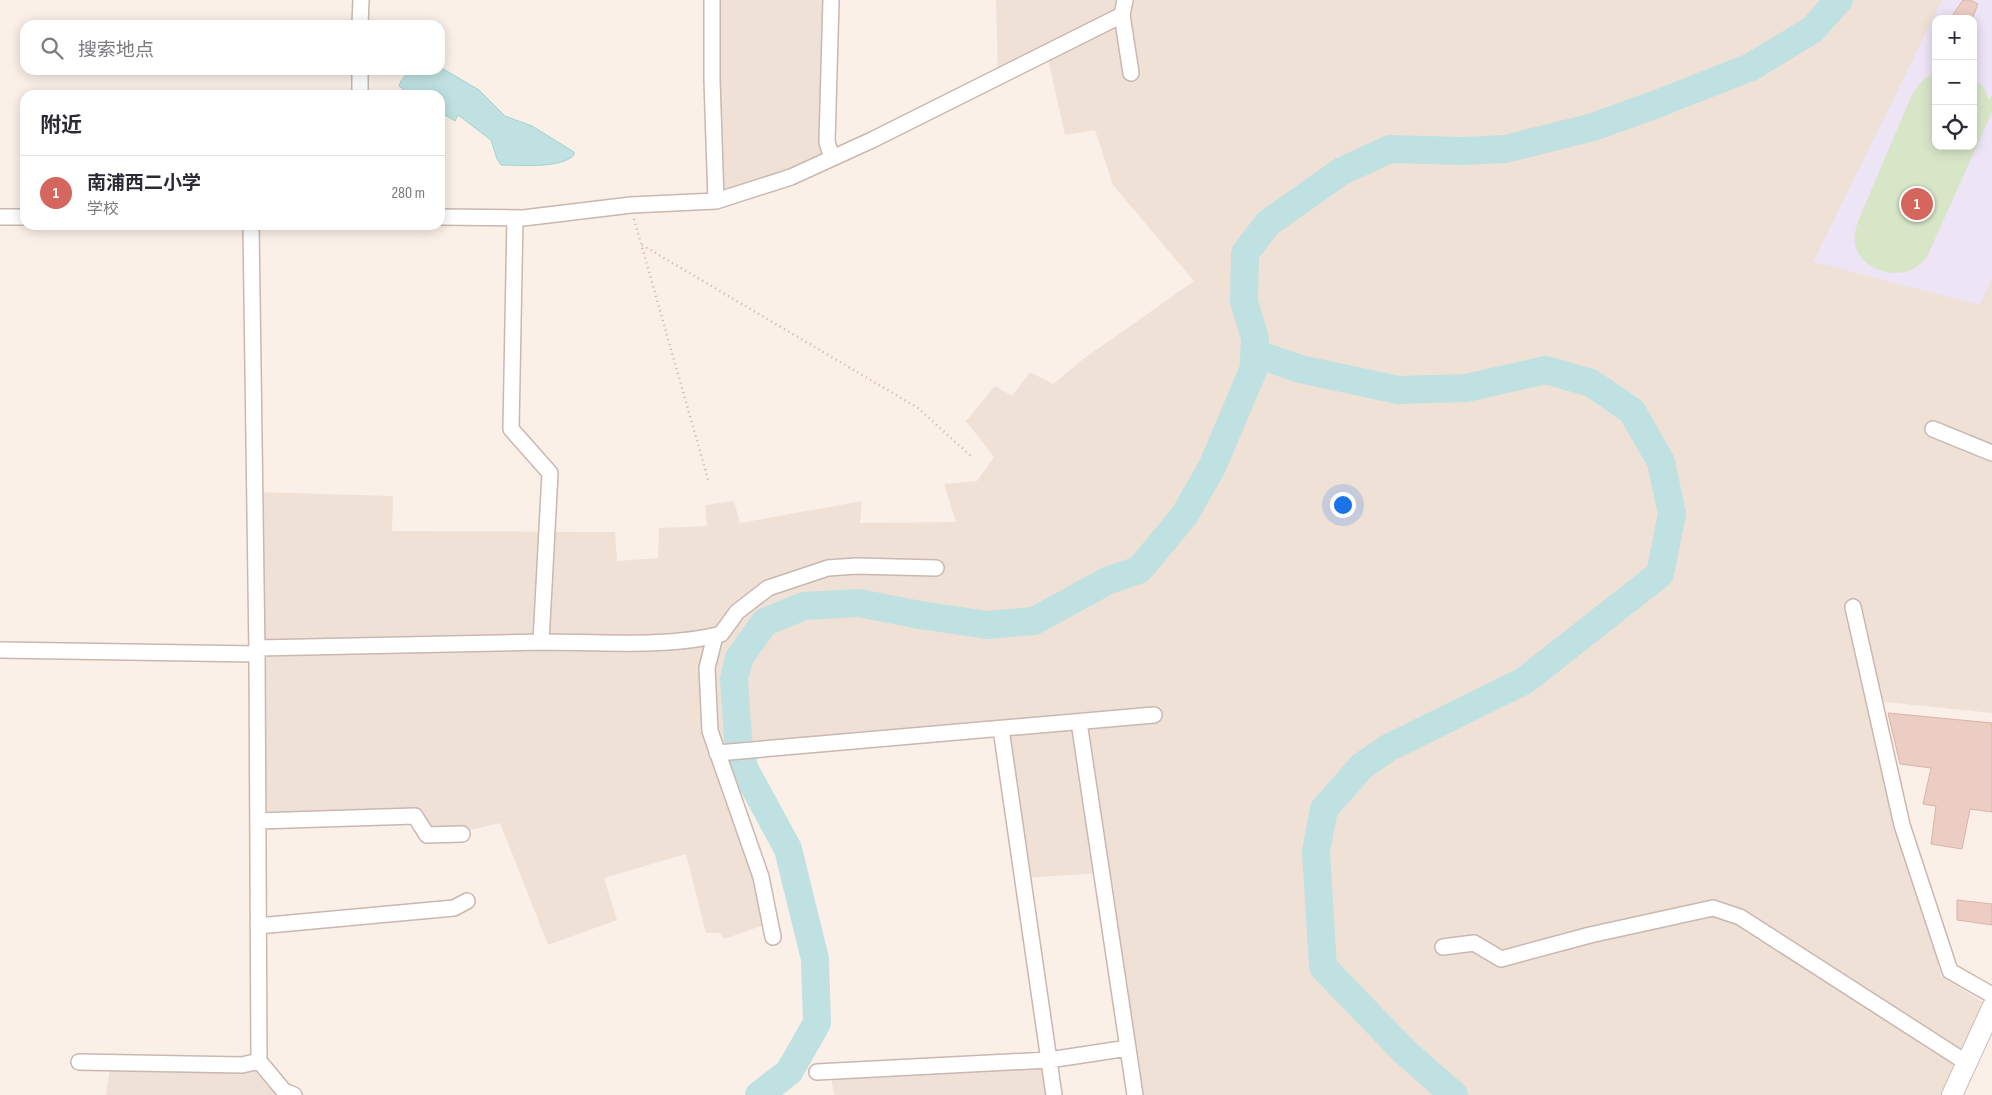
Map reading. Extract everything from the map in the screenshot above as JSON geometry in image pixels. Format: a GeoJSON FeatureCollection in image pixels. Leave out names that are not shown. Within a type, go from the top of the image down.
{"type":"FeatureCollection","features":[{"type":"Feature","properties":{"kind":"street"},"geometry":{"type":"LineString","coordinates":[[360,20],[361,0]]}},
{"type":"Feature","properties":{"kind":"street"},"geometry":{"type":"LineString","coordinates":[[712,0],[712,80],[716,200]]}},
{"type":"Feature","properties":{"kind":"street"},"geometry":{"type":"LineString","coordinates":[[832,0],[827,142],[832,158]]}},
{"type":"Feature","properties":{"kind":"street"},"geometry":{"type":"LineString","coordinates":[[445,218],[515,218],[630,205],[716,200],[791,177],[832,158],[1123,7],[1131,73]]}},
{"type":"Feature","properties":{"kind":"street"},"geometry":{"type":"LineString","coordinates":[[360,75],[360,90]]}},
{"type":"Feature","properties":{"kind":"street"},"geometry":{"type":"LineString","coordinates":[[0,217],[20,217]]}},
{"type":"Feature","properties":{"kind":"street"},"geometry":{"type":"LineString","coordinates":[[515,218],[511,429],[550,473],[541,642]]}},
{"type":"Feature","properties":{"kind":"street"},"geometry":{"type":"LineString","coordinates":[[251,230],[257,651],[259,1061],[284,1091],[294,1095]]}},
{"type":"Feature","properties":{"kind":"street"},"geometry":{"type":"LineString","coordinates":[[1933,430],[1992,453]]}},
{"type":"Feature","properties":{"kind":"street"},"geometry":{"type":"LineString","coordinates":[[0,650],[257,651],[541,642],[698,640],[721,634],[737,612],[768,588],[828,568],[856,566],[936,568]]}},
{"type":"Feature","properties":{"kind":"street"},"geometry":{"type":"LineString","coordinates":[[1852,607],[1902,826],[1950,971],[1992,995]]}},
{"type":"Feature","properties":{"kind":"street"},"geometry":{"type":"LineString","coordinates":[[715,636],[707,668],[710,731],[761,877],[773,937]]}},
{"type":"Feature","properties":{"kind":"street"},"geometry":{"type":"LineString","coordinates":[[717,753],[1154,716]]}},
{"type":"Feature","properties":{"kind":"street"},"geometry":{"type":"LineString","coordinates":[[1079,722],[1135,1095]]}},
{"type":"Feature","properties":{"kind":"street"},"geometry":{"type":"LineString","coordinates":[[1002,729],[1054,1095]]}},
{"type":"Feature","properties":{"kind":"street"},"geometry":{"type":"LineString","coordinates":[[258,821],[415,816],[427,835],[462,834]]}},
{"type":"Feature","properties":{"kind":"street"},"geometry":{"type":"LineString","coordinates":[[258,926],[454,908],[467,901]]}},
{"type":"Feature","properties":{"kind":"street"},"geometry":{"type":"LineString","coordinates":[[1443,947],[1474,943],[1501,959],[1590,935],[1713,908],[1740,917],[1967,1063]]}},
{"type":"Feature","properties":{"kind":"street"},"geometry":{"type":"LineString","coordinates":[[1952,1095],[1992,1008]]}},
{"type":"Feature","properties":{"kind":"street"},"geometry":{"type":"LineString","coordinates":[[817,1072],[1049,1060],[1128,1048]]}},
{"type":"Feature","properties":{"kind":"street"},"geometry":{"type":"LineString","coordinates":[[79,1062],[242,1066],[259,1061]]}},
{"type":"Feature","properties":{"kind":"path"},"geometry":{"type":"LineString","coordinates":[[630,205],[709,483]]}},
{"type":"Feature","properties":{"kind":"path"},"geometry":{"type":"LineString","coordinates":[[642,245],[918,408],[972,458]]}},
{"type":"Feature","properties":{"kind":"shaded area"},"geometry":{"type":"Polygon","coordinates":[[[712,0],[831,0],[832,158],[716,201],[712,0]]]}},
{"type":"Feature","properties":{"kind":"shaded area"},"geometry":{"type":"Polygon","coordinates":[[[996,0],[1992,0],[1992,713],[1875,701],[1941,976],[1986,1004],[1958,1058],[1943,1095],[1137,1095],[1102,873],[1024,878],[1002,728],[719,751],[770,923],[724,939],[720,933],[706,933],[686,854],[604,878],[617,920],[548,945],[500,823],[462,832],[428,835],[415,815],[257,820],[255,492],[393,496],[392,531],[615,532],[617,561],[658,558],[659,528],[707,526],[705,505],[734,501],[740,523],[862,501],[860,523],[956,522],[944,484],[977,481],[994,457],[966,421],[995,386],[1012,396],[1030,372],[1053,384],[1082,360],[1194,281],[1113,185],[1095,130],[1065,135],[1047,54],[998,78],[996,0]]]}},
{"type":"Feature","properties":{"kind":"shaded area"},"geometry":{"type":"Polygon","coordinates":[[[1942,0],[1992,0],[1992,277],[1980,305],[1813,262],[1932,20],[1932,150],[1977,150],[1977,15],[1935,15],[1942,0]]]}},
{"type":"Feature","properties":{"kind":"shaded area"},"geometry":{"type":"Polygon","coordinates":[[[1049,1060],[1054,1095],[834,1095],[830,1071],[1049,1060]]]}},
{"type":"Feature","properties":{"kind":"shaded area"},"geometry":{"type":"Polygon","coordinates":[[[259,1061],[293,1095],[106,1095],[110,1068],[259,1061]]]}},
{"type":"Feature","properties":{"kind":"green space"},"geometry":{"type":"Polygon","coordinates":[[[1932,75],[1932,150],[1975,150],[1927,257],[1911,270],[1892,273],[1868,264],[1862,258],[1855,244],[1856,227],[1910,99],[1920,83],[1932,75]]]}},
{"type":"Feature","properties":{"kind":"green space"},"geometry":{"type":"Polygon","coordinates":[[[1977,82],[1984,88],[1989,100],[1992,95],[1992,112],[1977,145],[1977,82]]]}},
{"type":"Feature","properties":{"kind":"water"},"geometry":{"type":"Polygon","coordinates":[[[445,70],[479,90],[505,116],[532,126],[574,152],[574,155],[560,162],[550,164],[529,166],[501,165],[491,140],[458,115],[455,121],[445,115],[445,90],[404,90],[399,86],[406,75],[445,75],[445,70]]]}},
{"type":"Feature","properties":{"kind":"building"},"geometry":{"type":"Polygon","coordinates":[[[1963,0],[1970,0],[1978,4],[1974,15],[1953,15],[1963,0]]]}},
{"type":"Feature","properties":{"kind":"building"},"geometry":{"type":"Polygon","coordinates":[[[1888,713],[1992,723],[1992,812],[1970,809],[1962,849],[1931,844],[1936,806],[1923,804],[1931,768],[1900,764],[1888,713]]]}},
{"type":"Feature","properties":{"kind":"building"},"geometry":{"type":"Polygon","coordinates":[[[1957,900],[1992,904],[1992,925],[1957,920],[1957,900]]]}},
{"type":"Feature","properties":{"kind":"waterway"},"geometry":{"type":"LineString","coordinates":[[759,1095],[789,1072],[817,1023],[815,959],[788,849],[744,768],[738,738],[734,679],[739,658],[765,622],[804,606],[859,603],[987,625],[1034,621],[1109,580],[1139,570],[1184,516],[1212,467],[1254,368],[1255,338],[1244,302],[1245,253],[1268,223],[1342,171],[1390,149],[1463,151],[1505,149],[1593,127],[1654,105],[1751,67],[1812,30],[1839,0]]}},
{"type":"Feature","properties":{"kind":"waterway"},"geometry":{"type":"LineString","coordinates":[[1254,353],[1300,369],[1398,390],[1466,388],[1546,370],[1591,383],[1632,411],[1661,462],[1672,514],[1660,574],[1524,681],[1388,748],[1362,766],[1324,809],[1316,851],[1323,967],[1405,1052],[1454,1095]]}},
{"type":"Feature","properties":{"kind":"place","name":"南浦西二小学"},"geometry":{"type":"Point","coordinates":[1917,204]}}]}
